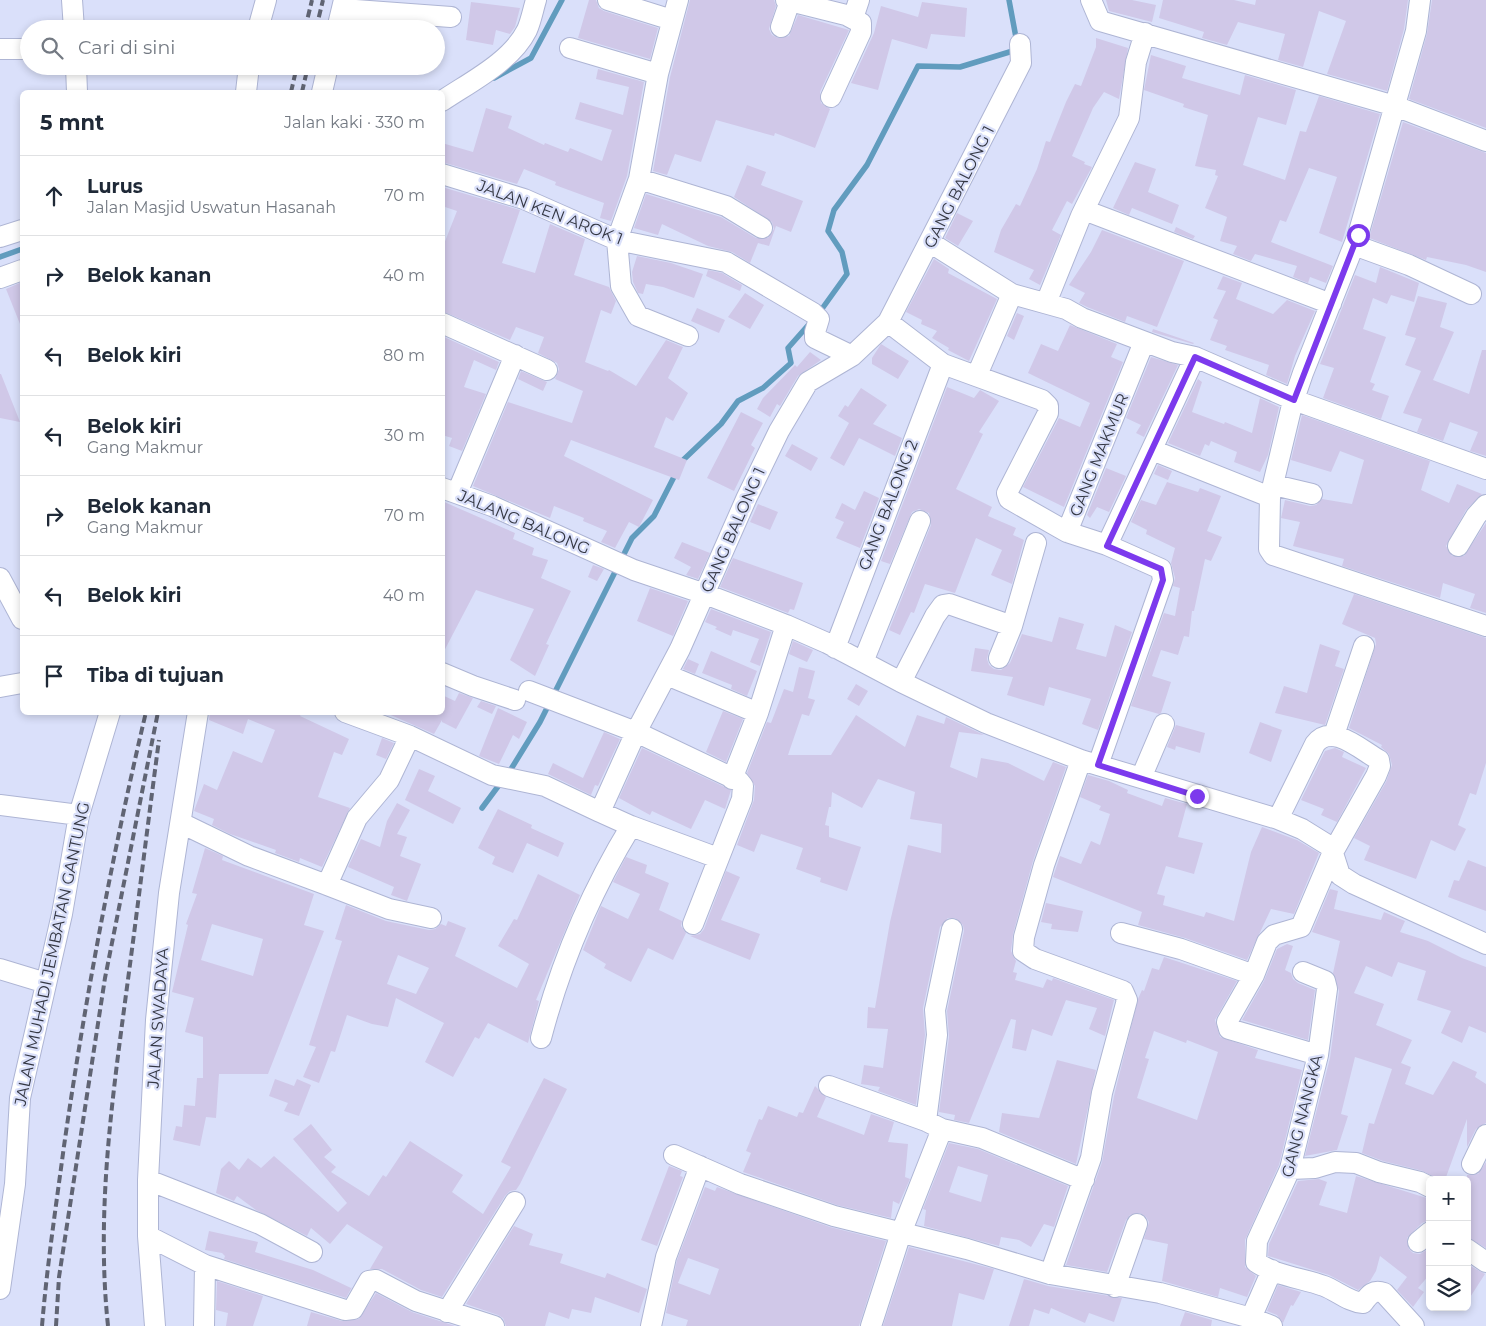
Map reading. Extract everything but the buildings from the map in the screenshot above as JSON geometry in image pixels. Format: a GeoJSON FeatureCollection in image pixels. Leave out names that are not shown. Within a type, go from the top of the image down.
{"type":"FeatureCollection","features":[{"type":"Feature","properties":{"kind":"street"},"geometry":{"type":"LineString","coordinates":[[72,0],[73,20]]}},
{"type":"Feature","properties":{"kind":"street"},"geometry":{"type":"LineString","coordinates":[[260,20],[266,0]]}},
{"type":"Feature","properties":{"kind":"street"},"geometry":{"type":"LineString","coordinates":[[445,99],[493,66],[518,44],[527,30],[536,0]]}},
{"type":"Feature","properties":{"kind":"street"},"geometry":{"type":"LineString","coordinates":[[608,0],[672,20]]}},
{"type":"Feature","properties":{"kind":"street"},"geometry":{"type":"LineString","coordinates":[[678,0],[658,74],[639,179],[617,240],[621,286],[638,316],[688,336]]}},
{"type":"Feature","properties":{"kind":"street"},"geometry":{"type":"LineString","coordinates":[[781,27],[788,0],[856,9],[862,32],[831,97]]}},
{"type":"Feature","properties":{"kind":"street"},"geometry":{"type":"LineString","coordinates":[[1091,0],[1100,21],[1395,106],[1486,140]]}},
{"type":"Feature","properties":{"kind":"street"},"geometry":{"type":"LineString","coordinates":[[1420,0],[1416,31],[1354,245],[1294,400],[1272,491],[1269,549],[1274,555],[1486,626]]}},
{"type":"Feature","properties":{"kind":"street"},"geometry":{"type":"LineString","coordinates":[[339,20],[343,4],[451,17]]}},
{"type":"Feature","properties":{"kind":"street"},"geometry":{"type":"LineString","coordinates":[[1046,303],[1084,210],[1129,118],[1136,62],[1145,33]]}},
{"type":"Feature","properties":{"kind":"street","name":"GANG BALONG 1"},"geometry":{"type":"LineString","coordinates":[[600,812],[636,732],[667,675],[705,594],[763,462],[808,382],[852,356],[888,322],[931,243],[1021,63],[1020,44]]}},
{"type":"Feature","properties":{"kind":"street"},"geometry":{"type":"LineString","coordinates":[[570,48],[658,74]]}},
{"type":"Feature","properties":{"kind":"street"},"geometry":{"type":"LineString","coordinates":[[0,49],[20,49]]}},
{"type":"Feature","properties":{"kind":"street"},"geometry":{"type":"LineString","coordinates":[[76,75],[77,90]]}},
{"type":"Feature","properties":{"kind":"street"},"geometry":{"type":"LineString","coordinates":[[246,90],[248,75]]}},
{"type":"Feature","properties":{"kind":"street"},"geometry":{"type":"LineString","coordinates":[[322,90],[326,75]]}},
{"type":"Feature","properties":{"kind":"street","name":"JALAN KEN AROK 1"},"geometry":{"type":"LineString","coordinates":[[445,175],[524,199],[617,240],[726,262],[816,316],[816,338],[852,356]]}},
{"type":"Feature","properties":{"kind":"street"},"geometry":{"type":"LineString","coordinates":[[639,179],[726,206],[762,228]]}},
{"type":"Feature","properties":{"kind":"street"},"geometry":{"type":"LineString","coordinates":[[1084,210],[1331,304]]}},
{"type":"Feature","properties":{"kind":"street"},"geometry":{"type":"LineString","coordinates":[[0,236],[20,231]]}},
{"type":"Feature","properties":{"kind":"street"},"geometry":{"type":"LineString","coordinates":[[931,243],[1012,294],[1066,309],[1082,318],[1144,342],[1172,352],[1195,357],[1294,400],[1486,469]]}},
{"type":"Feature","properties":{"kind":"street"},"geometry":{"type":"LineString","coordinates":[[1354,245],[1409,265],[1470,294]]}},
{"type":"Feature","properties":{"kind":"street"},"geometry":{"type":"LineString","coordinates":[[0,278],[20,271]]}},
{"type":"Feature","properties":{"kind":"street"},"geometry":{"type":"LineString","coordinates":[[977,376],[1012,294]]}},
{"type":"Feature","properties":{"kind":"street"},"geometry":{"type":"LineString","coordinates":[[888,322],[942,364],[1042,400],[1048,406],[1048,412],[1007,493],[1009,499],[1017,505],[1067,532]]}},
{"type":"Feature","properties":{"kind":"street"},"geometry":{"type":"LineString","coordinates":[[445,324],[547,370]]}},
{"type":"Feature","properties":{"kind":"street","name":"GANG MAKMUR"},"geometry":{"type":"LineString","coordinates":[[1089,763],[1163,580],[1161,569],[1107,546],[1067,532],[1144,342]]}},
{"type":"Feature","properties":{"kind":"street"},"geometry":{"type":"LineString","coordinates":[[450,490],[515,355]]}},
{"type":"Feature","properties":{"kind":"street"},"geometry":{"type":"LineString","coordinates":[[1107,546],[1195,357]]}},
{"type":"Feature","properties":{"kind":"street","name":"GANG BALONG 2"},"geometry":{"type":"LineString","coordinates":[[835,648],[942,364]]}},
{"type":"Feature","properties":{"kind":"street"},"geometry":{"type":"LineString","coordinates":[[1152,450],[1272,491],[1312,494]]}},
{"type":"Feature","properties":{"kind":"street","name":"JALANG BALONG"},"geometry":{"type":"LineString","coordinates":[[450,490],[492,506],[634,570],[705,594],[786,625],[986,723],[1089,763],[1278,819],[1326,842],[1332,852]]}},
{"type":"Feature","properties":{"kind":"street"},"geometry":{"type":"LineString","coordinates":[[1458,546],[1476,516],[1486,505]]}},
{"type":"Feature","properties":{"kind":"street"},"geometry":{"type":"LineString","coordinates":[[863,662],[920,522]]}},
{"type":"Feature","properties":{"kind":"street"},"geometry":{"type":"LineString","coordinates":[[999,658],[1012,626],[1036,543]]}},
{"type":"Feature","properties":{"kind":"street"},"geometry":{"type":"LineString","coordinates":[[0,578],[20,615]]}},
{"type":"Feature","properties":{"kind":"street"},"geometry":{"type":"LineString","coordinates":[[901,682],[935,616],[943,605],[949,604],[1012,626]]}},
{"type":"Feature","properties":{"kind":"street"},"geometry":{"type":"LineString","coordinates":[[732,779],[758,713],[786,625]]}},
{"type":"Feature","properties":{"kind":"street"},"geometry":{"type":"LineString","coordinates":[[1334,735],[1364,646]]}},
{"type":"Feature","properties":{"kind":"street"},"geometry":{"type":"LineString","coordinates":[[445,674],[473,686],[561,703],[636,732],[743,786],[743,792],[693,924]]}},
{"type":"Feature","properties":{"kind":"street"},"geometry":{"type":"LineString","coordinates":[[667,675],[758,713]]}},
{"type":"Feature","properties":{"kind":"street"},"geometry":{"type":"LineString","coordinates":[[0,687],[20,683]]}},
{"type":"Feature","properties":{"kind":"street","name":"JALAN MUHADI JEMBATAN GANTUNG"},"geometry":{"type":"LineString","coordinates":[[0,1289],[15,1184],[20,1098],[62,914],[79,815],[109,715]]}},
{"type":"Feature","properties":{"kind":"street","name":"JALAN SWADAYA"},"geometry":{"type":"LineString","coordinates":[[155,1326],[148,1236],[148,1180],[156,1020],[169,893],[198,715]]}},
{"type":"Feature","properties":{"kind":"street"},"geometry":{"type":"LineString","coordinates":[[353,715],[410,736],[492,776],[519,783],[545,786],[631,826],[718,858]]}},
{"type":"Feature","properties":{"kind":"street"},"geometry":{"type":"LineString","coordinates":[[1141,778],[1164,724]]}},
{"type":"Feature","properties":{"kind":"street"},"geometry":{"type":"LineString","coordinates":[[1278,819],[1315,744],[1322,738],[1334,735],[1378,760],[1380,766],[1332,852],[1301,927],[1274,935],[1267,942],[1254,975],[1227,1022],[1229,1029],[1318,1055]]}},
{"type":"Feature","properties":{"kind":"street"},"geometry":{"type":"LineString","coordinates":[[327,885],[357,818],[389,780],[410,736]]}},
{"type":"Feature","properties":{"kind":"street"},"geometry":{"type":"LineString","coordinates":[[1050,1274],[1091,1158],[1102,1093],[1120,1029],[1126,995],[1123,991],[1027,955],[1023,951],[1022,944],[1044,865],[1089,763]]}},
{"type":"Feature","properties":{"kind":"street"},"geometry":{"type":"LineString","coordinates":[[0,805],[79,815]]}},
{"type":"Feature","properties":{"kind":"street"},"geometry":{"type":"LineString","coordinates":[[181,823],[248,856],[389,909],[431,918]]}},
{"type":"Feature","properties":{"kind":"street"},"geometry":{"type":"LineString","coordinates":[[541,1038],[570,943],[602,877],[631,826]]}},
{"type":"Feature","properties":{"kind":"street"},"geometry":{"type":"LineString","coordinates":[[1332,852],[1340,875],[1354,884],[1486,944]]}},
{"type":"Feature","properties":{"kind":"street"},"geometry":{"type":"LineString","coordinates":[[871,1326],[934,1125],[937,1035],[935,1010],[952,929]]}},
{"type":"Feature","properties":{"kind":"street"},"geometry":{"type":"LineString","coordinates":[[1122,933],[1181,949],[1254,975]]}},
{"type":"Feature","properties":{"kind":"street"},"geometry":{"type":"LineString","coordinates":[[0,969],[46,983]]}},
{"type":"Feature","properties":{"kind":"street","name":"GANG NANGKA"},"geometry":{"type":"LineString","coordinates":[[1303,972],[1325,981],[1327,989],[1318,1055],[1290,1169],[1257,1241],[1256,1262],[1272,1270],[1324,1286],[1355,1303],[1363,1303],[1371,1293],[1377,1291],[1384,1293],[1414,1326]]}},
{"type":"Feature","properties":{"kind":"street"},"geometry":{"type":"LineString","coordinates":[[828,1086],[934,1125],[982,1138],[1084,1180]]}},
{"type":"Feature","properties":{"kind":"street"},"geometry":{"type":"LineString","coordinates":[[1472,1164],[1486,1135]]}},
{"type":"Feature","properties":{"kind":"street"},"geometry":{"type":"LineString","coordinates":[[674,1155],[740,1184],[834,1216],[967,1249],[1050,1274],[1115,1287],[1153,1291],[1252,1318],[1272,1326]]}},
{"type":"Feature","properties":{"kind":"street"},"geometry":{"type":"LineString","coordinates":[[1290,1169],[1315,1168],[1335,1162],[1356,1163],[1379,1172],[1426,1185]]}},
{"type":"Feature","properties":{"kind":"street"},"geometry":{"type":"LineString","coordinates":[[652,1326],[666,1257],[700,1166]]}},
{"type":"Feature","properties":{"kind":"street"},"geometry":{"type":"LineString","coordinates":[[148,1180],[260,1224],[312,1252]]}},
{"type":"Feature","properties":{"kind":"street"},"geometry":{"type":"LineString","coordinates":[[447,1312],[515,1202]]}},
{"type":"Feature","properties":{"kind":"street"},"geometry":{"type":"LineString","coordinates":[[1115,1287],[1137,1224]]}},
{"type":"Feature","properties":{"kind":"street"},"geometry":{"type":"LineString","coordinates":[[148,1236],[205,1265],[345,1310],[353,1309],[369,1281],[376,1280],[416,1301],[494,1326]]}},
{"type":"Feature","properties":{"kind":"street"},"geometry":{"type":"LineString","coordinates":[[1471,1252],[1486,1262]]}},
{"type":"Feature","properties":{"kind":"street"},"geometry":{"type":"LineString","coordinates":[[204,1326],[205,1265]]}},
{"type":"Feature","properties":{"kind":"street"},"geometry":{"type":"LineString","coordinates":[[1252,1318],[1272,1270]]}},
{"type":"Feature","properties":{"kind":"waterway"},"geometry":{"type":"LineString","coordinates":[[494,78],[531,58],[562,0]]}},
{"type":"Feature","properties":{"kind":"waterway"},"geometry":{"type":"LineString","coordinates":[[1009,0],[1017,43]]}},
{"type":"Feature","properties":{"kind":"waterway"},"geometry":{"type":"LineString","coordinates":[[819,313],[847,274],[842,252],[828,231],[834,210],[867,165],[918,66],[960,67],[1016,50]]}},
{"type":"Feature","properties":{"kind":"waterway"},"geometry":{"type":"LineString","coordinates":[[0,257],[20,250]]}},
{"type":"Feature","properties":{"kind":"waterway"},"geometry":{"type":"LineString","coordinates":[[680,463],[721,424],[738,401],[763,388],[791,363],[788,348],[811,322]]}},
{"type":"Feature","properties":{"kind":"waterway"},"geometry":{"type":"LineString","coordinates":[[508,774],[540,722],[632,538],[654,516],[677,471]]}},
{"type":"Feature","properties":{"kind":"waterway"},"geometry":{"type":"LineString","coordinates":[[482,808],[502,781]]}},
{"type":"Feature","properties":{"kind":"railway"},"geometry":{"type":"LineString","coordinates":[[307,20],[312,0]]}},
{"type":"Feature","properties":{"kind":"railway"},"geometry":{"type":"LineString","coordinates":[[318,20],[323,0]]}},
{"type":"Feature","properties":{"kind":"railway"},"geometry":{"type":"LineString","coordinates":[[291,90],[295,75]]}},
{"type":"Feature","properties":{"kind":"railway"},"geometry":{"type":"LineString","coordinates":[[302,90],[306,75]]}},
{"type":"Feature","properties":{"kind":"railway"},"geometry":{"type":"LineString","coordinates":[[42,1326],[64,1146],[81,1037],[100,928],[145,715]]}},
{"type":"Feature","properties":{"kind":"railway"},"geometry":{"type":"LineString","coordinates":[[56,1326],[59,1277],[105,978],[157,715]]}},
{"type":"Feature","properties":{"kind":"railway"},"geometry":{"type":"LineString","coordinates":[[108,1326],[104,1241],[107,1156],[159,740]]}},
{"type":"Feature","properties":{"kind":"route"},"geometry":{"type":"LineString","coordinates":[[1197,796],[1098,765],[1163,580],[1161,569],[1107,546],[1195,357],[1294,400],[1358,235]]}}]}
